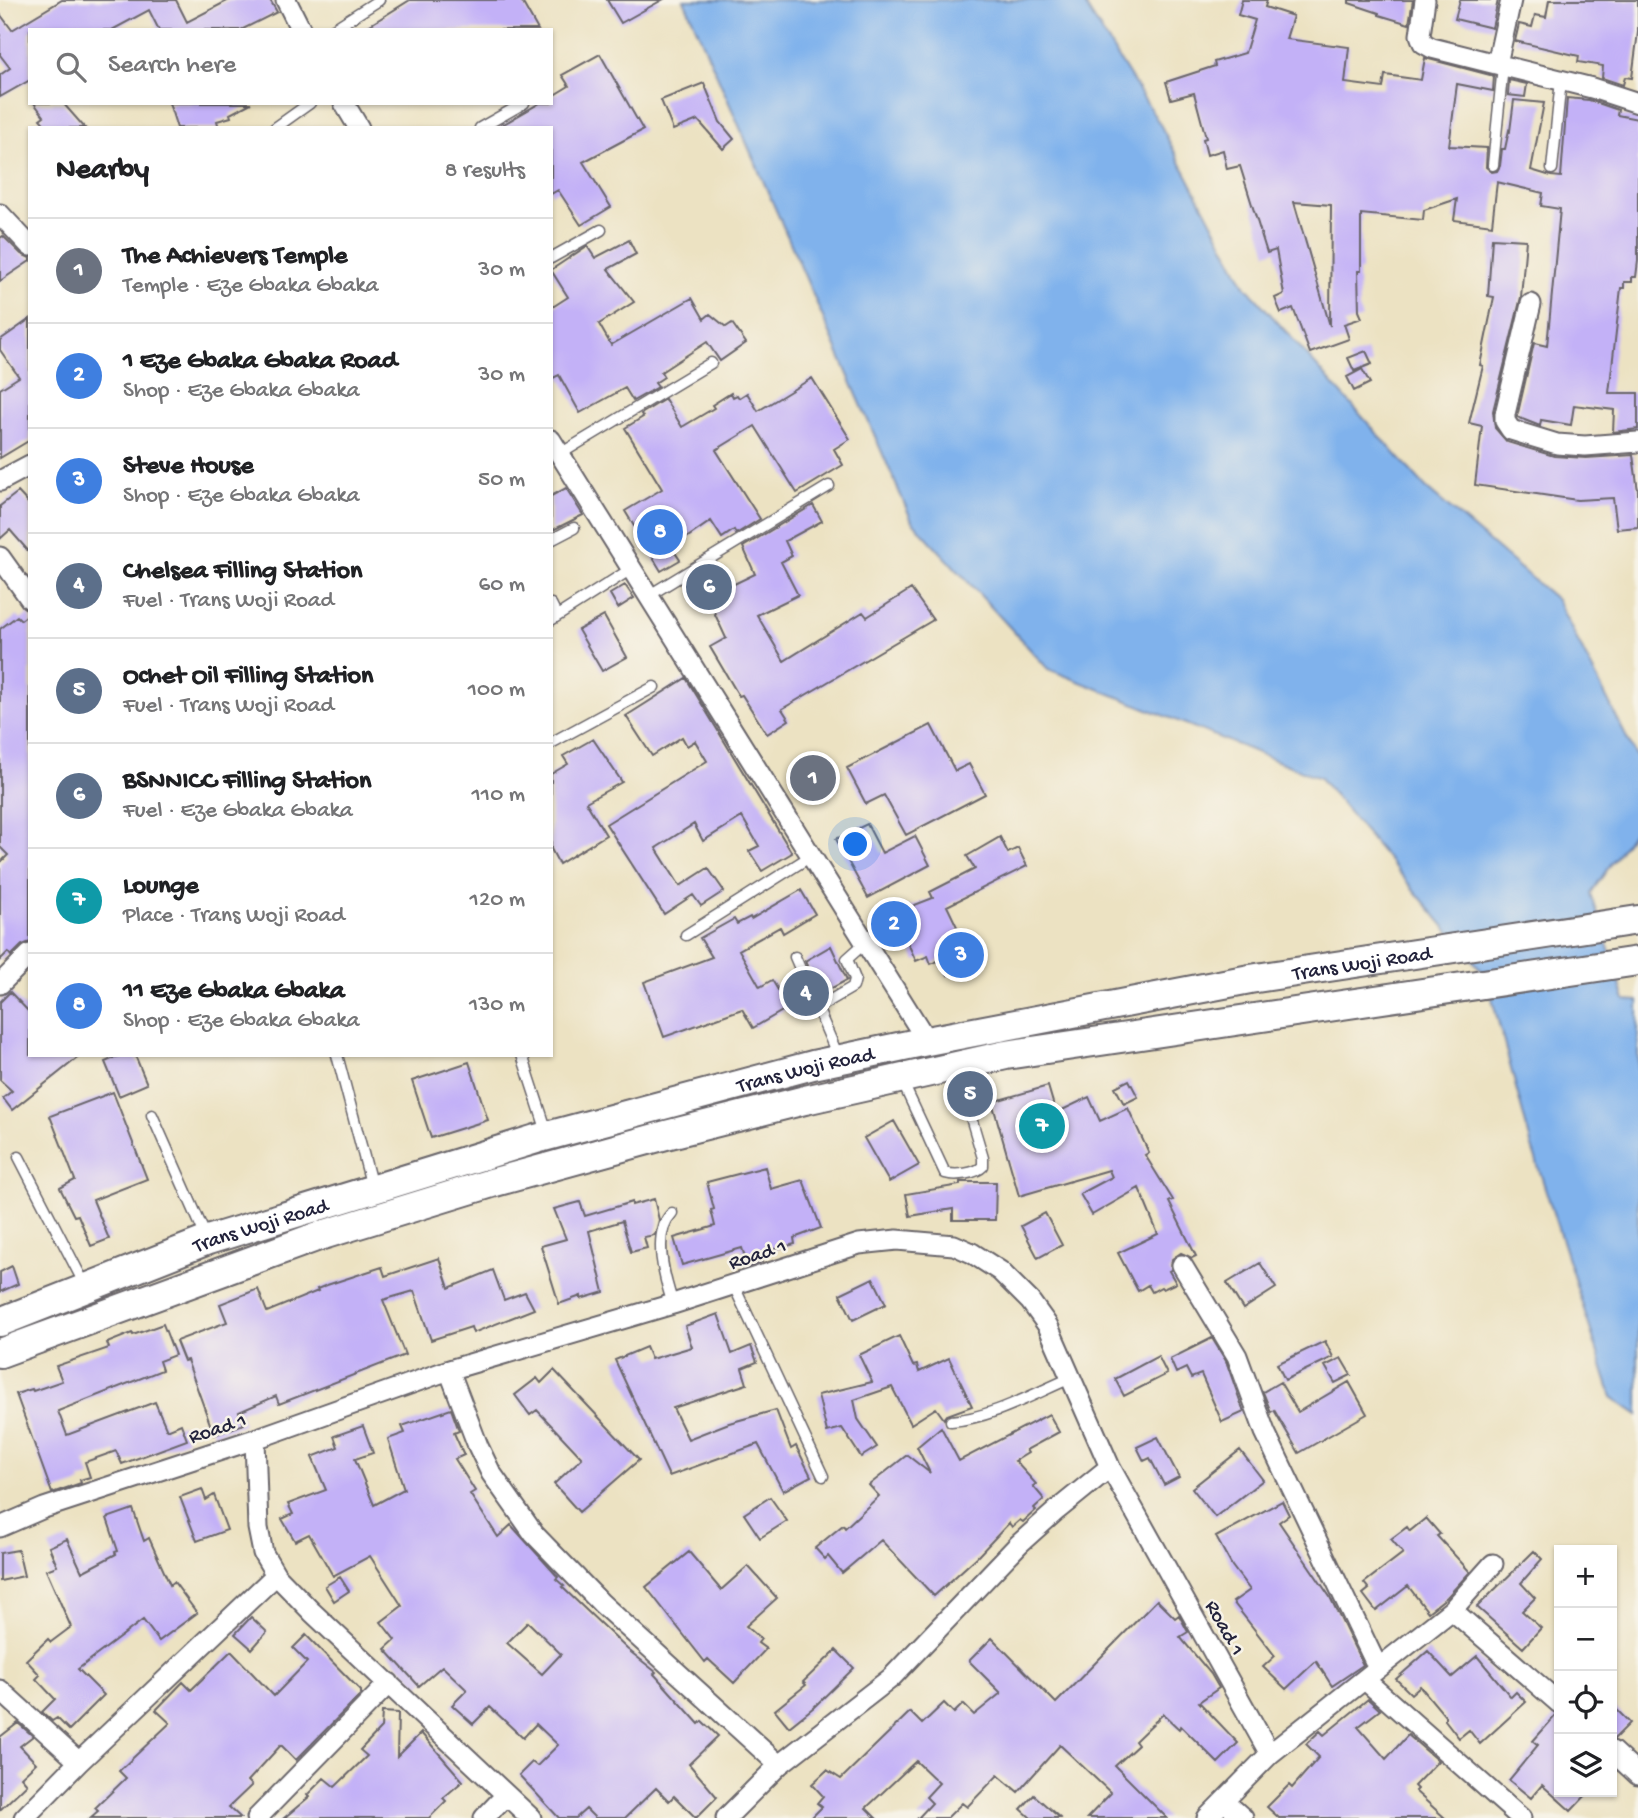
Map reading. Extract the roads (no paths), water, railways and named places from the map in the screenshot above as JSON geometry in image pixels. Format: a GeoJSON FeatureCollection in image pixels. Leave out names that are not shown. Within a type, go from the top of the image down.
{"type":"FeatureCollection","features":[{"type":"Feature","properties":{"kind":"main road","name":"Trans Woji Road"},"geometry":{"type":"LineString","coordinates":[[0,1322],[208,1240],[548,1136],[840,1059],[1250,979],[1638,920]]}},
{"type":"Feature","properties":{"kind":"main road","name":"Trans Woji Road"},"geometry":{"type":"LineString","coordinates":[[0,1353],[317,1237],[558,1165],[779,1107],[1006,1055],[1638,961]]}},
{"type":"Feature","properties":{"kind":"main road"},"geometry":{"type":"LineString","coordinates":[[548,1136],[558,1165]]}},
{"type":"Feature","properties":{"kind":"main road"},"geometry":{"type":"LineString","coordinates":[[373,1189],[379,1218]]}},
{"type":"Feature","properties":{"kind":"street"},"geometry":{"type":"LineString","coordinates":[[286,0],[300,28]]}},
{"type":"Feature","properties":{"kind":"street"},"geometry":{"type":"LineString","coordinates":[[1425,0],[1420,35],[1423,43],[1432,48],[1561,80],[1638,103]]}},
{"type":"Feature","properties":{"kind":"street"},"geometry":{"type":"LineString","coordinates":[[1500,65],[1511,0]]}},
{"type":"Feature","properties":{"kind":"street"},"geometry":{"type":"LineString","coordinates":[[345,105],[358,126]]}},
{"type":"Feature","properties":{"kind":"street"},"geometry":{"type":"LineString","coordinates":[[0,214],[28,244]]}},
{"type":"Feature","properties":{"kind":"street"},"geometry":{"type":"LineString","coordinates":[[1531,304],[1506,414],[1511,430],[1557,444],[1585,446],[1638,443]]}},
{"type":"Feature","properties":{"kind":"street"},"geometry":{"type":"LineString","coordinates":[[555,447],[927,1041]]}},
{"type":"Feature","properties":{"kind":"street"},"geometry":{"type":"LineString","coordinates":[[0,481],[28,466]]}},
{"type":"Feature","properties":{"kind":"street"},"geometry":{"type":"LineString","coordinates":[[0,557],[28,596]]}},
{"type":"Feature","properties":{"kind":"street"},"geometry":{"type":"LineString","coordinates":[[0,984],[28,956]]}},
{"type":"Feature","properties":{"kind":"street","name":"Road 1"},"geometry":{"type":"LineString","coordinates":[[0,1527],[44,1508],[449,1370],[673,1304],[859,1244],[897,1240],[954,1245],[1000,1271],[1030,1301],[1048,1326],[1110,1467],[1270,1754]]}},
{"type":"Feature","properties":{"kind":"street"},"geometry":{"type":"LineString","coordinates":[[1182,1265],[1237,1356],[1265,1432],[1372,1674],[1521,1818]]}},
{"type":"Feature","properties":{"kind":"street"},"geometry":{"type":"LineString","coordinates":[[449,1370],[491,1473],[534,1534],[601,1603],[779,1765]]}},
{"type":"Feature","properties":{"kind":"street"},"geometry":{"type":"LineString","coordinates":[[255,1438],[258,1528],[263,1553],[276,1575],[531,1818]]}},
{"type":"Feature","properties":{"kind":"street"},"geometry":{"type":"LineString","coordinates":[[726,1818],[779,1765],[891,1678],[1019,1544],[1110,1467]]}},
{"type":"Feature","properties":{"kind":"street"},"geometry":{"type":"LineString","coordinates":[[1207,1818],[1270,1754],[1452,1610],[1493,1564]]}},
{"type":"Feature","properties":{"kind":"street"},"geometry":{"type":"LineString","coordinates":[[24,1818],[79,1762],[276,1575]]}},
{"type":"Feature","properties":{"kind":"street"},"geometry":{"type":"LineString","coordinates":[[1452,1610],[1554,1699]]}},
{"type":"Feature","properties":{"kind":"street"},"geometry":{"type":"LineString","coordinates":[[257,1818],[388,1683]]}},
{"type":"Feature","properties":{"kind":"street"},"geometry":{"type":"LineString","coordinates":[[0,1690],[79,1762]]}},
{"type":"Feature","properties":{"kind":"street"},"geometry":{"type":"LineString","coordinates":[[1617,1756],[1638,1775]]}},
{"type":"Feature","properties":{"kind":"street"},"geometry":{"type":"LineString","coordinates":[[484,1818],[505,1796]]}},
{"type":"Feature","properties":{"kind":"street"},"geometry":{"type":"LineString","coordinates":[[1224,1801],[1244,1818]]}},
{"type":"Feature","properties":{"kind":"lane"},"geometry":{"type":"LineString","coordinates":[[335,28],[379,0]]}},
{"type":"Feature","properties":{"kind":"lane"},"geometry":{"type":"LineString","coordinates":[[1493,164],[1500,65]]}},
{"type":"Feature","properties":{"kind":"lane"},"geometry":{"type":"LineString","coordinates":[[1552,169],[1561,80]]}},
{"type":"Feature","properties":{"kind":"lane"},"geometry":{"type":"LineString","coordinates":[[278,126],[307,105]]}},
{"type":"Feature","properties":{"kind":"lane"},"geometry":{"type":"LineString","coordinates":[[484,126],[520,105]]}},
{"type":"Feature","properties":{"kind":"lane"},"geometry":{"type":"LineString","coordinates":[[553,257],[601,230]]}},
{"type":"Feature","properties":{"kind":"lane"},"geometry":{"type":"LineString","coordinates":[[555,447],[712,363]]}},
{"type":"Feature","properties":{"kind":"lane"},"geometry":{"type":"LineString","coordinates":[[648,596],[829,486]]}},
{"type":"Feature","properties":{"kind":"lane"},"geometry":{"type":"LineString","coordinates":[[553,539],[574,528]]}},
{"type":"Feature","properties":{"kind":"lane"},"geometry":{"type":"LineString","coordinates":[[554,618],[631,569]]}},
{"type":"Feature","properties":{"kind":"lane"},"geometry":{"type":"LineString","coordinates":[[553,742],[654,687]]}},
{"type":"Feature","properties":{"kind":"lane"},"geometry":{"type":"LineString","coordinates":[[687,935],[811,856]]}},
{"type":"Feature","properties":{"kind":"lane"},"geometry":{"type":"LineString","coordinates":[[817,1008],[853,987],[855,979],[848,958],[865,943]]}},
{"type":"Feature","properties":{"kind":"lane"},"geometry":{"type":"LineString","coordinates":[[795,957],[840,1059]]}},
{"type":"Feature","properties":{"kind":"lane"},"geometry":{"type":"LineString","coordinates":[[338,1057],[373,1189]]}},
{"type":"Feature","properties":{"kind":"lane"},"geometry":{"type":"LineString","coordinates":[[523,1057],[548,1136]]}},
{"type":"Feature","properties":{"kind":"lane"},"geometry":{"type":"LineString","coordinates":[[901,1079],[945,1173],[950,1175],[978,1171],[983,1166],[983,1158],[956,1066]]}},
{"type":"Feature","properties":{"kind":"lane"},"geometry":{"type":"LineString","coordinates":[[152,1115],[208,1240]]}},
{"type":"Feature","properties":{"kind":"lane"},"geometry":{"type":"LineString","coordinates":[[19,1157],[87,1288]]}},
{"type":"Feature","properties":{"kind":"lane"},"geometry":{"type":"LineString","coordinates":[[672,1213],[667,1218],[664,1230],[661,1257],[662,1273],[673,1304]]}},
{"type":"Feature","properties":{"kind":"lane"},"geometry":{"type":"LineString","coordinates":[[733,1284],[823,1476]]}},
{"type":"Feature","properties":{"kind":"lane"},"geometry":{"type":"LineString","coordinates":[[951,1421],[968,1419],[1003,1407],[1071,1378]]}},
{"type":"Feature","properties":{"kind":"water"},"geometry":{"type":"Polygon","coordinates":[[[684,0],[1082,0],[1161,126],[1246,287],[1426,488],[1557,600],[1638,760],[1638,825],[1591,893],[1625,1000],[1638,1001],[1638,1415],[1612,1397],[1532,1147],[1486,976],[1320,778],[1048,669],[912,521],[684,0]]]}},
{"type":"Feature","properties":{"kind":"place","name":"11 Eze Gbaka Gbaka"},"geometry":{"type":"Point","coordinates":[660,532]}},
{"type":"Feature","properties":{"kind":"place","name":"BSNNICC Filling Station"},"geometry":{"type":"Point","coordinates":[709,587]}},
{"type":"Feature","properties":{"kind":"place","name":"The Achievers Temple"},"geometry":{"type":"Point","coordinates":[813,778]}},
{"type":"Feature","properties":{"kind":"place","name":"1 Eze Gbaka Gbaka Road"},"geometry":{"type":"Point","coordinates":[894,924]}},
{"type":"Feature","properties":{"kind":"place","name":"Steve House"},"geometry":{"type":"Point","coordinates":[961,955]}},
{"type":"Feature","properties":{"kind":"place","name":"Chelsea Filling Station"},"geometry":{"type":"Point","coordinates":[806,993]}},
{"type":"Feature","properties":{"kind":"place","name":"Ochet Oil Filling Station"},"geometry":{"type":"Point","coordinates":[970,1094]}},
{"type":"Feature","properties":{"kind":"place","name":"Lounge"},"geometry":{"type":"Point","coordinates":[1042,1126]}}]}
